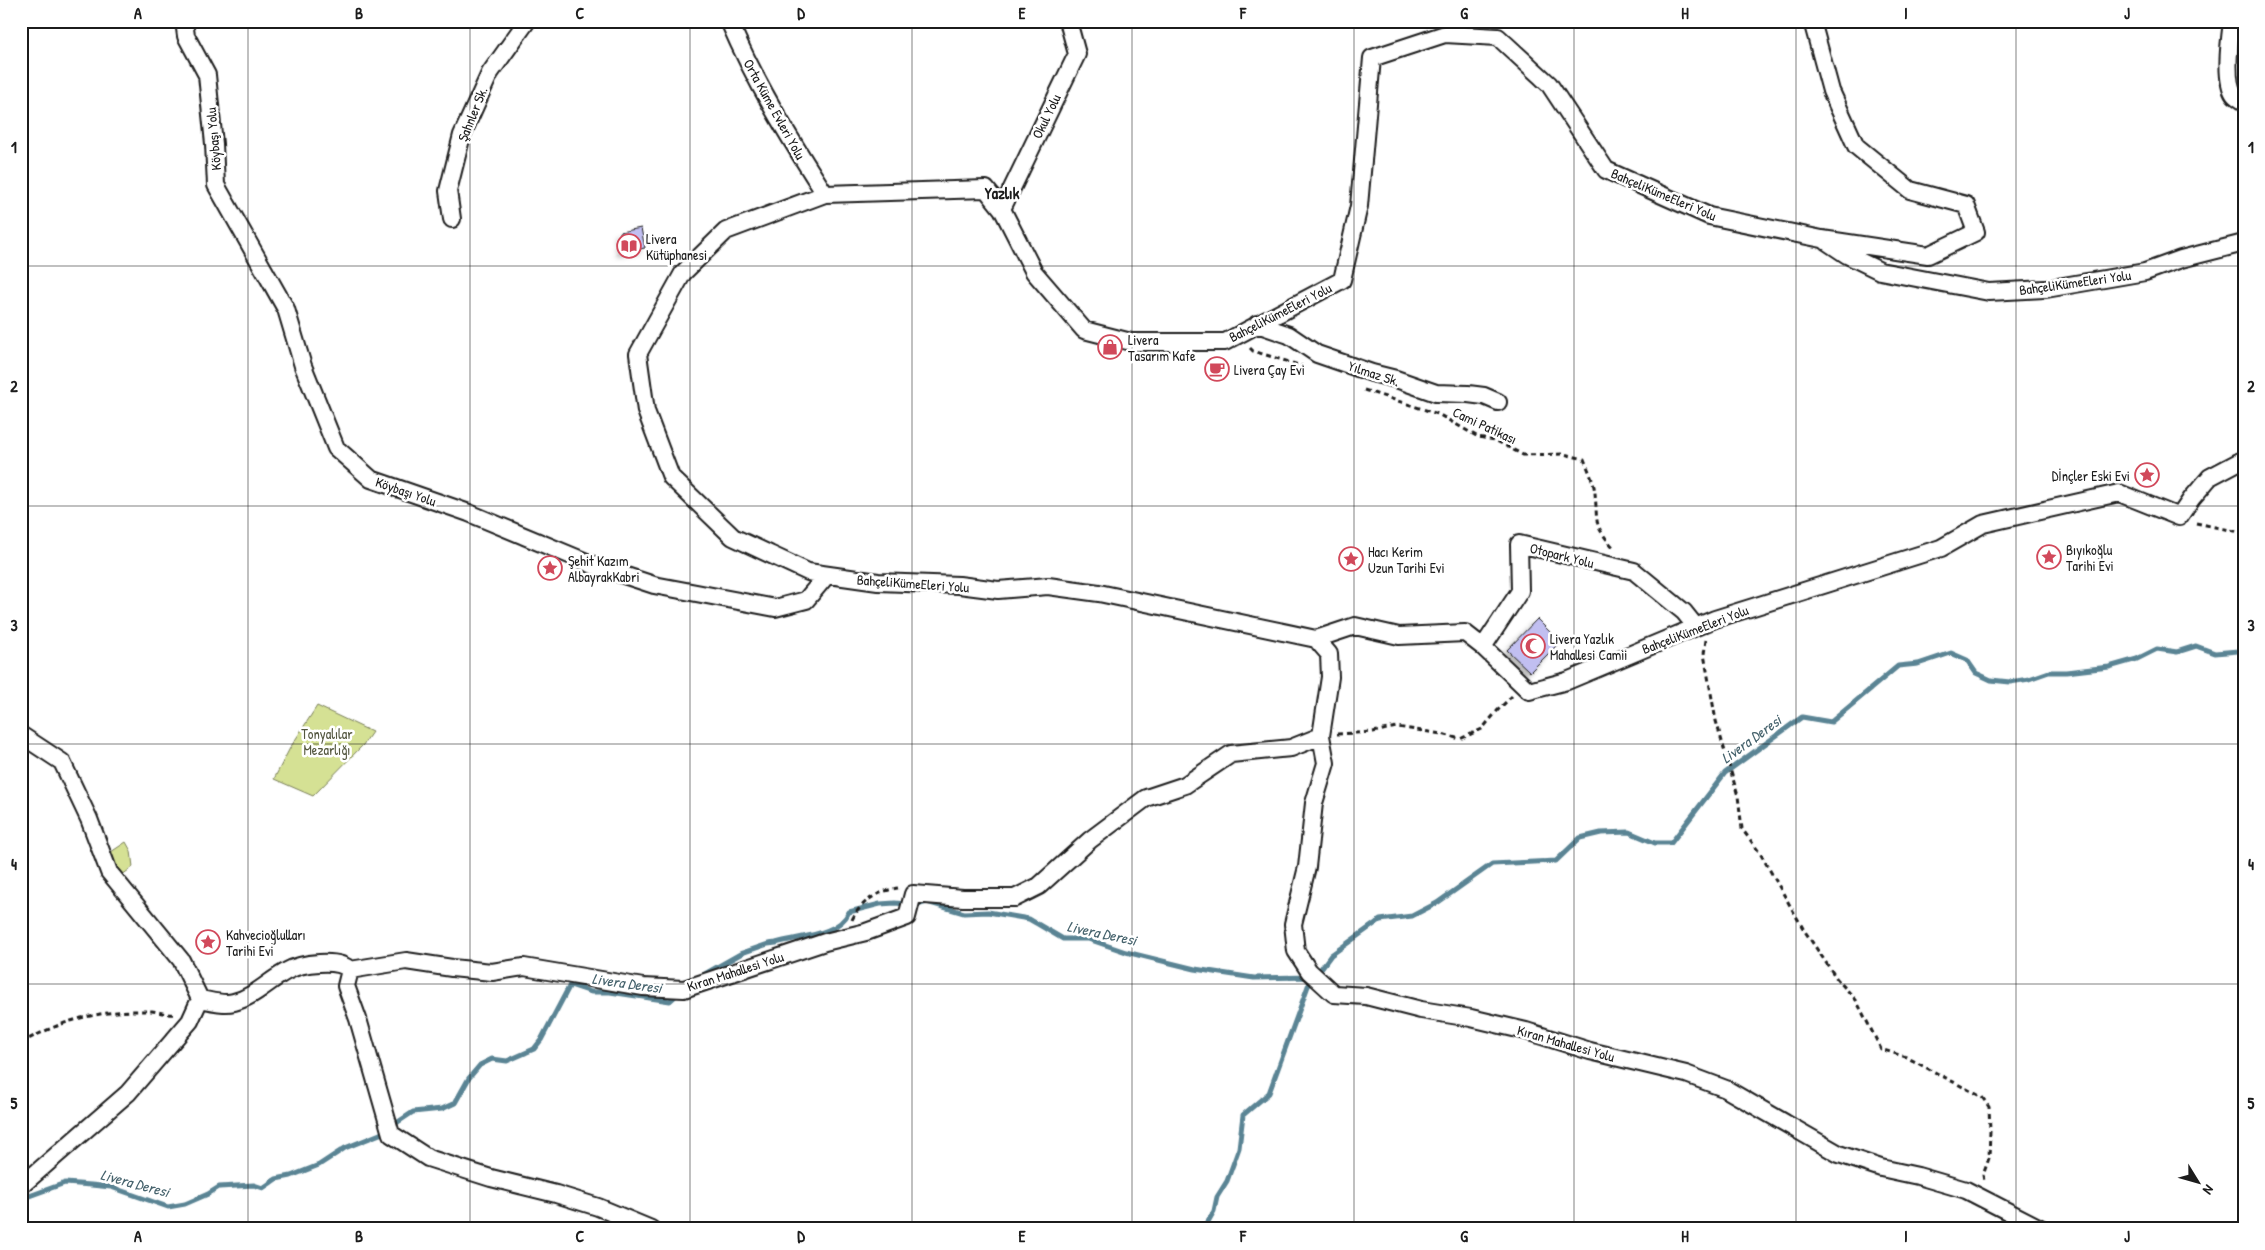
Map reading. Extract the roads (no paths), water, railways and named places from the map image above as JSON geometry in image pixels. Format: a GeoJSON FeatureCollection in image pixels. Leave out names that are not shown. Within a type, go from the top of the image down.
{"type":"FeatureCollection","features":[{"type":"Feature","properties":{"kind":"street","name":"Köybaşı Yolu"},"geometry":{"type":"LineString","coordinates":[[184,21],[186,36],[207,75],[216,185],[286,309],[303,366],[336,448],[371,479],[469,513],[596,566],[654,585],[775,608],[806,600],[827,575]]}},
{"type":"Feature","properties":{"kind":"street","name":"Şahnler Sk."},"geometry":{"type":"LineString","coordinates":[[452,219],[448,191],[462,135],[490,73],[527,21]]}},
{"type":"Feature","properties":{"kind":"street","name":"Orta Küme Evleri Yolu"},"geometry":{"type":"LineString","coordinates":[[729,21],[739,46],[795,146],[825,194]]}},
{"type":"Feature","properties":{"kind":"street","name":"Okul Yolu"},"geometry":{"type":"LineString","coordinates":[[1002,209],[1077,54],[1068,21]]}},
{"type":"Feature","properties":{"kind":"street","name":"BahçeliKümeEleri Yolu"},"geometry":{"type":"LineString","coordinates":[[1812,21],[1831,91],[1856,146],[1910,190],[1966,205],[1976,232],[1928,255],[1822,239],[1709,216],[1606,170],[1549,84],[1498,37],[1445,34],[1372,58],[1359,206],[1342,280],[1225,342],[1131,342],[1084,330],[1034,272],[1002,209],[986,189],[825,194],[726,231],[683,273],[638,354],[646,411],[671,477],[733,536],[808,572],[878,582],[959,585],[998,590],[1048,586],[1099,592],[1316,639],[1355,626],[1399,636],[1464,633],[1483,647],[1529,691],[1567,681],[1701,633],[1763,602],[1941,548],[1983,524],[2119,493],[2179,517],[2210,477],[2244,459]]}},
{"type":"Feature","properties":{"kind":"street"},"geometry":{"type":"LineString","coordinates":[[2232,21],[2230,77],[2234,93],[2244,102]]}},
{"type":"Feature","properties":{"kind":"street","name":"BahçeliKümeEleri Yolu"},"geometry":{"type":"LineString","coordinates":[[1822,239],[1846,255],[1880,271],[1989,292],[2046,289],[2136,274],[2244,243]]}},
{"type":"Feature","properties":{"kind":"street","name":"Yılmaz Sk."},"geometry":{"type":"LineString","coordinates":[[1257,324],[1289,335],[1317,354],[1436,393],[1484,396],[1498,402]]}},
{"type":"Feature","properties":{"kind":"street","name":"Otopark Yolu"},"geometry":{"type":"LineString","coordinates":[[1483,647],[1520,592],[1519,544],[1634,571],[1684,612],[1701,633]]}},
{"type":"Feature","properties":{"kind":"street","name":"Kıran Mahallesi Yolu"},"geometry":{"type":"LineString","coordinates":[[1316,639],[1329,654],[1330,677],[1321,736],[1326,763],[1314,803],[1307,867],[1292,924],[1296,951],[1309,971],[1334,994],[1366,996],[1421,1010],[1471,1018],[1526,1031],[1590,1051],[1686,1074],[1726,1090],[1840,1154],[1881,1168],[1918,1176],[1966,1190],[2042,1229]]}},
{"type":"Feature","properties":{"kind":"street"},"geometry":{"type":"LineString","coordinates":[[21,735],[62,762],[89,819],[109,872],[181,960],[200,998],[225,1004],[236,1002],[290,969],[325,962],[341,964],[350,970],[346,986],[358,1019],[391,1134],[428,1158],[491,1178],[556,1194],[625,1223],[651,1229]]}},
{"type":"Feature","properties":{"kind":"street","name":"Kıran Mahallesi Yolu"},"geometry":{"type":"LineString","coordinates":[[350,970],[406,961],[492,972],[524,967],[643,987],[684,989],[817,945],[866,932],[907,916],[913,894],[963,898],[1015,898],[1039,886],[1090,840],[1146,798],[1185,785],[1231,754],[1291,748],[1321,736]]}},
{"type":"Feature","properties":{"kind":"street"},"geometry":{"type":"LineString","coordinates":[[21,1186],[128,1093],[190,1021],[200,998]]}},
{"type":"Feature","properties":{"kind":"waterway","name":"Livera Deresi"},"geometry":{"type":"LineString","coordinates":[[1204,1229],[1214,1211],[1217,1197],[1227,1181],[1239,1148],[1243,1115],[1269,1093],[1308,986],[1331,955],[1380,920],[1412,916],[1437,903],[1492,864],[1556,861],[1580,838],[1601,833],[1629,832],[1655,843],[1671,843],[1725,773],[1802,717],[1831,722],[1898,666],[1918,664],[1951,653],[1967,660],[1976,673],[1991,680],[2010,682],[2029,679],[2049,672],[2109,667],[2137,659],[2157,649],[2177,652],[2196,646],[2215,653],[2238,651],[2244,648]]}},
{"type":"Feature","properties":{"kind":"waterway","name":"Livera Deresi"},"geometry":{"type":"LineString","coordinates":[[703,975],[742,953],[768,944],[827,931],[844,920],[849,912],[880,904],[917,905],[927,902],[964,913],[988,912],[1029,919],[1063,939],[1088,939],[1126,952],[1195,969],[1254,978],[1310,977]]}},
{"type":"Feature","properties":{"kind":"waterway","name":"Livera Deresi"},"geometry":{"type":"LineString","coordinates":[[21,1199],[65,1183],[111,1187],[168,1207],[185,1204],[219,1187],[254,1185],[263,1188],[276,1179],[291,1176],[319,1165],[345,1148],[380,1134],[413,1112],[442,1109],[455,1103],[469,1078],[480,1065],[492,1059],[507,1061],[534,1049],[541,1040],[570,985],[591,992],[610,992],[670,1001],[680,992]]}},
{"type":"Feature","properties":{"kind":"place","name":"Livera Kütüphanesi"},"geometry":{"type":"Point","coordinates":[629,246]}},
{"type":"Feature","properties":{"kind":"place","name":"Livera Tasarım Kafe"},"geometry":{"type":"Point","coordinates":[1110,347]}},
{"type":"Feature","properties":{"kind":"place","name":"Livera Çay Evi"},"geometry":{"type":"Point","coordinates":[1217,369]}},
{"type":"Feature","properties":{"kind":"place","name":"Dİnçler Eski Evi"},"geometry":{"type":"Point","coordinates":[2147,475]}},
{"type":"Feature","properties":{"kind":"place","name":"Bıyıkoğlu Tarihi Evi"},"geometry":{"type":"Point","coordinates":[2049,557]}},
{"type":"Feature","properties":{"kind":"place","name":"Hacı Kerim Uzun Tarihi Evi"},"geometry":{"type":"Point","coordinates":[1351,559]}},
{"type":"Feature","properties":{"kind":"place","name":"Şehit Kazım AlbayrakKabri"},"geometry":{"type":"Point","coordinates":[550,568]}},
{"type":"Feature","properties":{"kind":"place","name":"Livera Yazlık Mahallesi Camii"},"geometry":{"type":"Point","coordinates":[1533,646]}},
{"type":"Feature","properties":{"kind":"place","name":"Kahvecioğlulları Tarihi Evi"},"geometry":{"type":"Point","coordinates":[208,942]}},
{"type":"Feature","properties":{"kind":"district","name":"Yazlık"},"geometry":{"type":"Point","coordinates":[1002,193]}},
{"type":"Feature","properties":{"kind":"park label","name":"Tonyalılar Mezarlığı"},"geometry":{"type":"Point","coordinates":[327,742]}}]}
